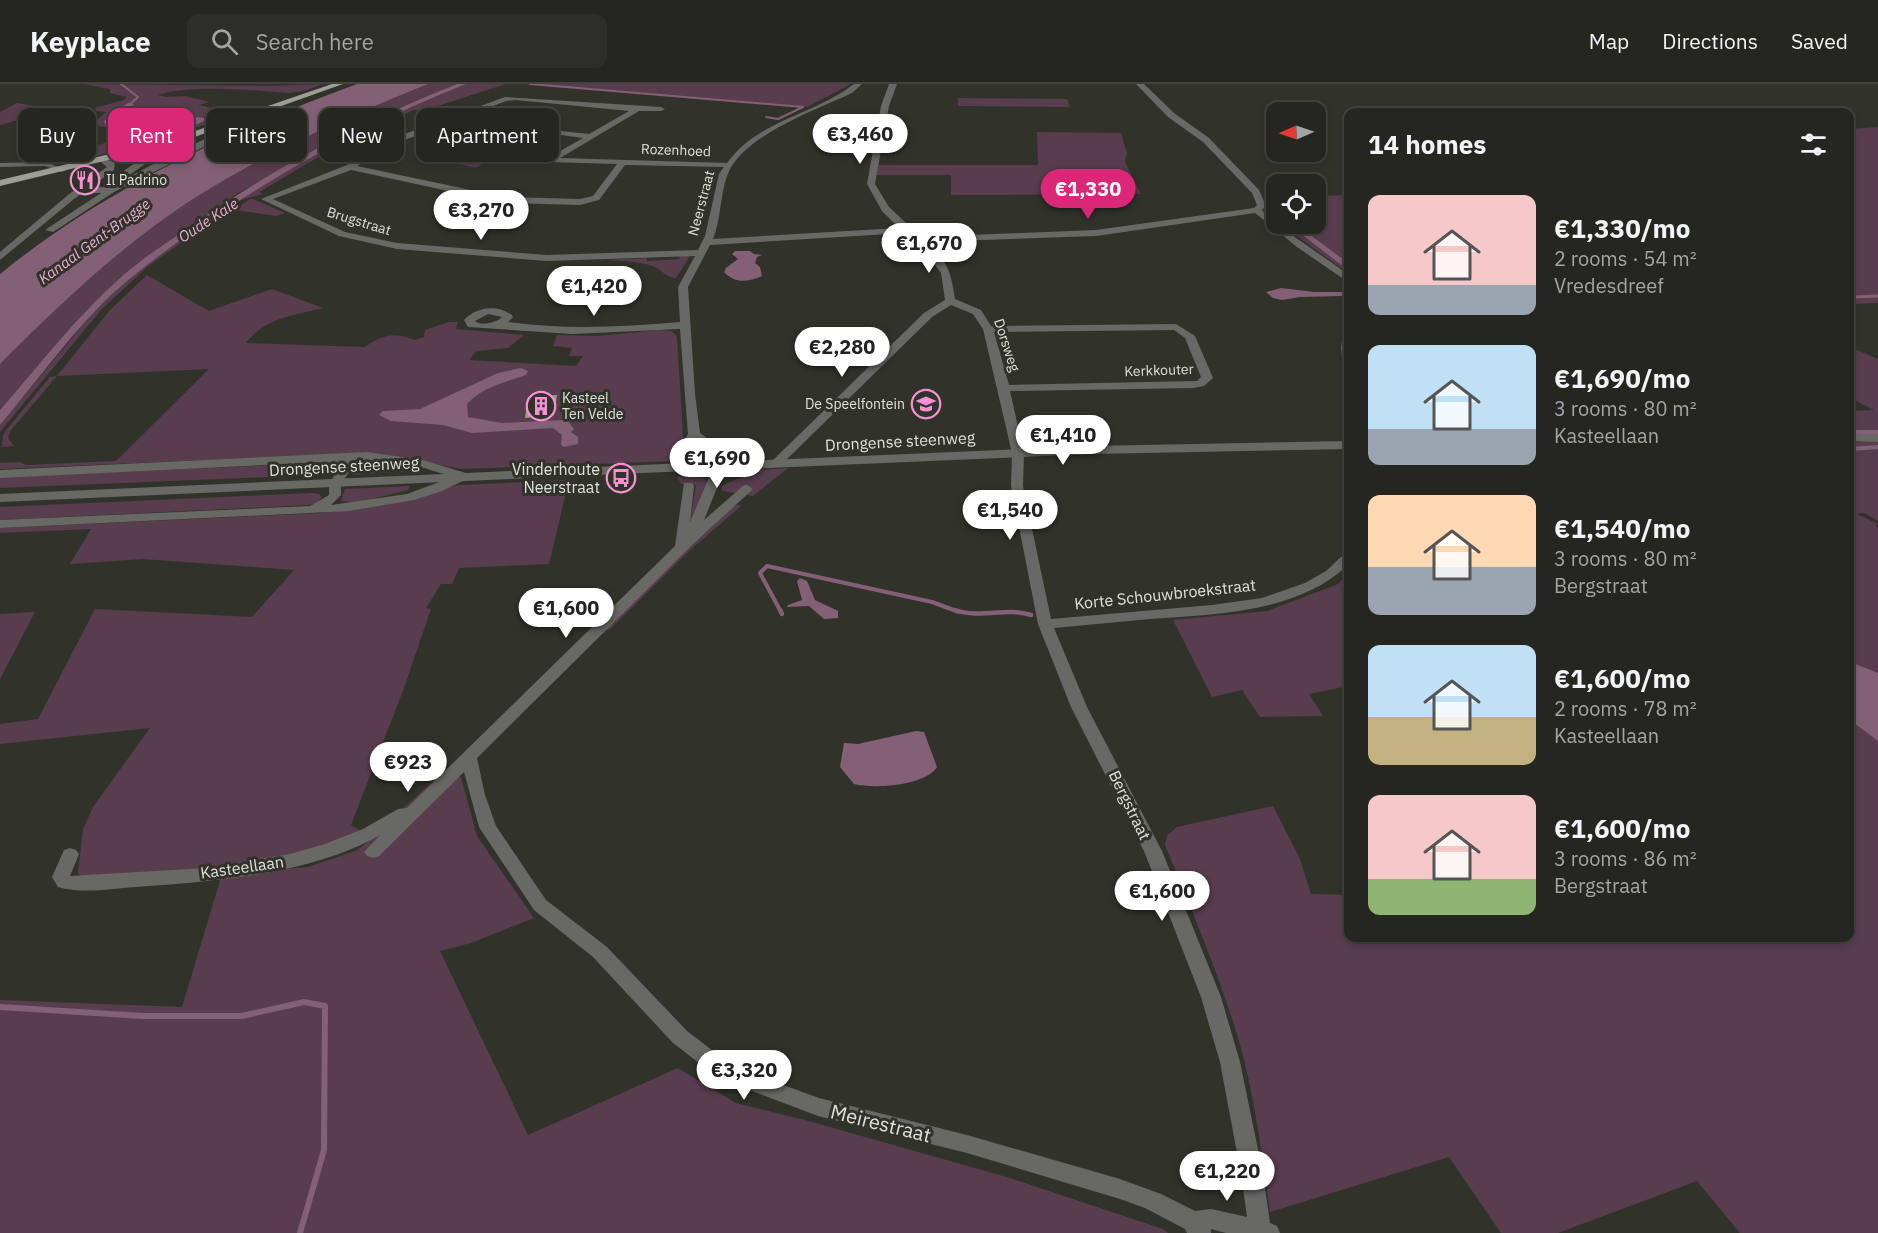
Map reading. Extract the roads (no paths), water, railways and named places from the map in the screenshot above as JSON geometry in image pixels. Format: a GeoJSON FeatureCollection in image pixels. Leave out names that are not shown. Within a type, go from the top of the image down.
{"type":"FeatureCollection","features":[{"type":"Feature","properties":{"kind":"main road"},"geometry":{"type":"LineString","coordinates":[[0,183],[104,160],[195,135],[339,84]]}},
{"type":"Feature","properties":{"kind":"street","name":"Neerstraat"},"geometry":{"type":"LineString","coordinates":[[692,464],[691,439],[694,434],[683,287],[708,242],[720,183],[728,165],[738,153],[763,133],[843,94],[858,84]]}},
{"type":"Feature","properties":{"kind":"street"},"geometry":{"type":"LineString","coordinates":[[777,463],[921,322],[938,307],[950,301],[947,274],[919,240],[883,206],[871,184],[885,106],[893,84]]}},
{"type":"Feature","properties":{"kind":"street"},"geometry":{"type":"LineString","coordinates":[[919,240],[1096,233],[1257,210],[1262,206],[1262,200],[1247,182],[1206,140],[1178,120],[1140,84]]}},
{"type":"Feature","properties":{"kind":"street","name":"Rozenhoed"},"geometry":{"type":"LineString","coordinates":[[265,199],[350,167],[394,141],[505,99],[661,109]]}},
{"type":"Feature","properties":{"kind":"street","name":"Rozenhoed"},"geometry":{"type":"LineString","coordinates":[[636,109],[551,160],[728,165]]}},
{"type":"Feature","properties":{"kind":"street"},"geometry":{"type":"LineString","coordinates":[[559,133],[588,136]]}},
{"type":"Feature","properties":{"kind":"street"},"geometry":{"type":"LineString","coordinates":[[50,230],[111,190],[206,142]]}},
{"type":"Feature","properties":{"kind":"street"},"geometry":{"type":"LineString","coordinates":[[0,257],[80,190],[111,168],[112,164],[104,160]]}},
{"type":"Feature","properties":{"kind":"street"},"geometry":{"type":"LineString","coordinates":[[111,190],[108,186],[142,162]]}},
{"type":"Feature","properties":{"kind":"street","name":"Rozenhoed"},"geometry":{"type":"LineString","coordinates":[[350,167],[504,200],[580,202],[596,198],[623,162]]}},
{"type":"Feature","properties":{"kind":"street"},"geometry":{"type":"LineString","coordinates":[[0,165],[46,164],[62,170]]}},
{"type":"Feature","properties":{"kind":"street"},"geometry":{"type":"LineString","coordinates":[[80,190],[111,190]]}},
{"type":"Feature","properties":{"kind":"street","name":"Brugstraat"},"geometry":{"type":"LineString","coordinates":[[265,199],[342,234],[407,248],[547,258],[701,253]]}},
{"type":"Feature","properties":{"kind":"street"},"geometry":{"type":"LineString","coordinates":[[1257,210],[1300,245],[1344,275]]}},
{"type":"Feature","properties":{"kind":"street"},"geometry":{"type":"LineString","coordinates":[[708,242],[907,230]]}},
{"type":"Feature","properties":{"kind":"street","name":"Dorsweg"},"geometry":{"type":"LineString","coordinates":[[950,301],[977,312],[988,329],[1018,453]]}},
{"type":"Feature","properties":{"kind":"street"},"geometry":{"type":"LineString","coordinates":[[501,324],[514,328],[577,331],[685,326]]}},
{"type":"Feature","properties":{"kind":"street","name":"Kerkkouter"},"geometry":{"type":"LineString","coordinates":[[988,329],[1176,327],[1190,336],[1207,378],[1200,384],[1193,385],[1004,388]]}},
{"type":"Feature","properties":{"kind":"street"},"geometry":{"type":"LineString","coordinates":[[694,434],[718,452],[721,459]]}},
{"type":"Feature","properties":{"kind":"street"},"geometry":{"type":"LineString","coordinates":[[1854,438],[1878,438]]}},
{"type":"Feature","properties":{"kind":"street","name":"Drongense steenweg"},"geometry":{"type":"LineString","coordinates":[[692,464],[700,472],[717,473],[732,472],[740,465],[777,463],[1018,453],[1344,445]]}},
{"type":"Feature","properties":{"kind":"street","name":"Bergstraat"},"geometry":{"type":"LineString","coordinates":[[1018,453],[1017,486],[1045,624],[1079,707],[1141,825],[1201,969],[1230,1062],[1264,1232]]}},
{"type":"Feature","properties":{"kind":"street"},"geometry":{"type":"LineString","coordinates":[[0,474],[367,456],[423,464],[465,477]]}},
{"type":"Feature","properties":{"kind":"street"},"geometry":{"type":"LineString","coordinates":[[300,510],[313,508],[331,500],[335,495],[335,483],[347,466],[337,460],[327,459]]}},
{"type":"Feature","properties":{"kind":"street","name":"Drongense steenweg"},"geometry":{"type":"LineString","coordinates":[[0,498],[465,477],[692,464],[721,459],[734,459],[740,465]]}},
{"type":"Feature","properties":{"kind":"street","name":"Kasteellaan"},"geometry":{"type":"LineString","coordinates":[[685,544],[717,473]]}},
{"type":"Feature","properties":{"kind":"street"},"geometry":{"type":"LineString","coordinates":[[0,524],[300,510],[323,511],[372,503],[450,484],[465,477]]}},
{"type":"Feature","properties":{"kind":"street"},"geometry":{"type":"LineString","coordinates":[[685,544],[688,486]]}},
{"type":"Feature","properties":{"kind":"street","name":"Kasteellaan"},"geometry":{"type":"LineString","coordinates":[[373,852],[618,613],[685,544],[747,489]]}},
{"type":"Feature","properties":{"kind":"street","name":"Korte Schouwbroekstraat"},"geometry":{"type":"LineString","coordinates":[[1045,624],[1246,606],[1319,581],[1332,574],[1344,562]]}},
{"type":"Feature","properties":{"kind":"street","name":"Meirestraat"},"geometry":{"type":"LineString","coordinates":[[469,757],[477,795],[488,827],[540,904],[600,951],[680,1036],[710,1060],[780,1095],[818,1107],[967,1144],[1153,1201],[1196,1228],[1211,1219],[1264,1232]]}},
{"type":"Feature","properties":{"kind":"street","name":"Kasteellaan"},"geometry":{"type":"LineString","coordinates":[[70,854],[61,876],[64,882],[80,884],[275,864],[318,854],[366,837],[434,792]]}},
{"type":"Feature","properties":{"kind":"water"},"geometry":{"type":"Polygon","coordinates":[[[357,84],[428,84],[371,108],[319,108],[319,131],[307,137],[307,108],[295,108],[357,84]]]}},
{"type":"Feature","properties":{"kind":"water"},"geometry":{"type":"Polygon","coordinates":[[[457,84],[466,84],[404,111],[404,108],[400,108],[457,84]]]}},
{"type":"Feature","properties":{"kind":"water"},"geometry":{"type":"Polygon","coordinates":[[[128,103],[134,104],[130,108],[121,108],[128,103]]]}},
{"type":"Feature","properties":{"kind":"water"},"geometry":{"type":"Polygon","coordinates":[[[194,118],[204,118],[204,121],[194,126],[194,118]]]}},
{"type":"Feature","properties":{"kind":"water","name":"Kanaal Gent-Brugge"},"geometry":{"type":"Polygon","coordinates":[[[206,147],[206,162],[257,162],[198,196],[119,253],[46,318],[0,364],[0,274],[41,243],[126,188],[175,162],[194,162],[194,153],[206,147]]]}},
{"type":"Feature","properties":{"kind":"water"},"geometry":{"type":"Polygon","coordinates":[[[319,148],[319,153],[307,160],[307,154],[319,148]]]}},
{"type":"Feature","properties":{"kind":"water","name":"Oude Kale"},"geometry":{"type":"Polygon","coordinates":[[[292,162],[304,162],[230,206],[158,256],[120,287],[59,352],[0,425],[0,410],[64,336],[115,283],[145,257],[292,162]]]}},
{"type":"Feature","properties":{"kind":"water"},"geometry":{"type":"Polygon","coordinates":[[[1301,234],[1310,234],[1344,260],[1344,267],[1301,234]]]}},
{"type":"Feature","properties":{"kind":"water"},"geometry":{"type":"Polygon","coordinates":[[[735,251],[750,251],[762,255],[757,257],[755,263],[760,267],[762,276],[742,281],[728,276],[724,272],[726,268],[738,259],[732,254],[735,251]]]}},
{"type":"Feature","properties":{"kind":"water"},"geometry":{"type":"Polygon","coordinates":[[[1281,288],[1314,292],[1344,292],[1344,294],[1282,300],[1273,298],[1266,292],[1281,288]]]}},
{"type":"Feature","properties":{"kind":"water"},"geometry":{"type":"Polygon","coordinates":[[[521,368],[528,371],[526,375],[480,393],[467,404],[468,417],[502,423],[564,420],[568,421],[574,429],[571,432],[578,437],[578,444],[563,447],[562,435],[553,428],[472,433],[443,425],[391,421],[379,415],[383,411],[420,409],[498,373],[521,368]]]}},
{"type":"Feature","properties":{"kind":"water"},"geometry":{"type":"Polygon","coordinates":[[[800,578],[807,581],[815,600],[838,611],[838,618],[824,619],[809,606],[787,607],[802,600],[797,581],[800,578]]]}},
{"type":"Feature","properties":{"kind":"water"},"geometry":{"type":"Polygon","coordinates":[[[1854,664],[1878,673],[1878,741],[1854,723],[1854,664]]]}},
{"type":"Feature","properties":{"kind":"water"},"geometry":{"type":"Polygon","coordinates":[[[916,731],[924,732],[937,767],[922,778],[886,786],[854,784],[840,767],[844,743],[858,744],[916,731]]]}},
{"type":"Feature","properties":{"kind":"waterway"},"geometry":{"type":"LineString","coordinates":[[121,84],[138,97],[128,106]]}},
{"type":"Feature","properties":{"kind":"waterway"},"geometry":{"type":"LineString","coordinates":[[530,84],[803,107],[778,119],[766,117]]}},
{"type":"Feature","properties":{"kind":"waterway"},"geometry":{"type":"LineString","coordinates":[[1854,297],[1878,296]]}},
{"type":"Feature","properties":{"kind":"waterway"},"geometry":{"type":"LineString","coordinates":[[1854,432],[1878,432]]}},
{"type":"Feature","properties":{"kind":"waterway"},"geometry":{"type":"LineString","coordinates":[[1854,449],[1878,447]]}},
{"type":"Feature","properties":{"kind":"waterway"},"geometry":{"type":"LineString","coordinates":[[781,612],[760,573],[767,566],[932,602],[959,612]]}},
{"type":"Feature","properties":{"kind":"waterway"},"geometry":{"type":"LineString","coordinates":[[955,610],[974,613],[1013,612],[1031,615]]}},
{"type":"Feature","properties":{"kind":"waterway"},"geometry":{"type":"LineString","coordinates":[[0,1007],[142,1016],[242,1016],[304,1002],[325,1006],[324,1150],[300,1233]]}},
{"type":"Feature","properties":{"kind":"place","name":"Il Padrino"},"geometry":{"type":"Point","coordinates":[85,180]}},
{"type":"Feature","properties":{"kind":"place","name":"De Speelfontein"},"geometry":{"type":"Point","coordinates":[926,404]}},
{"type":"Feature","properties":{"kind":"place","name":"Kasteel Ten Velde"},"geometry":{"type":"Point","coordinates":[541,406]}},
{"type":"Feature","properties":{"kind":"place","name":"Vinderhoute Neerstraat"},"geometry":{"type":"Point","coordinates":[621,478]}}]}
